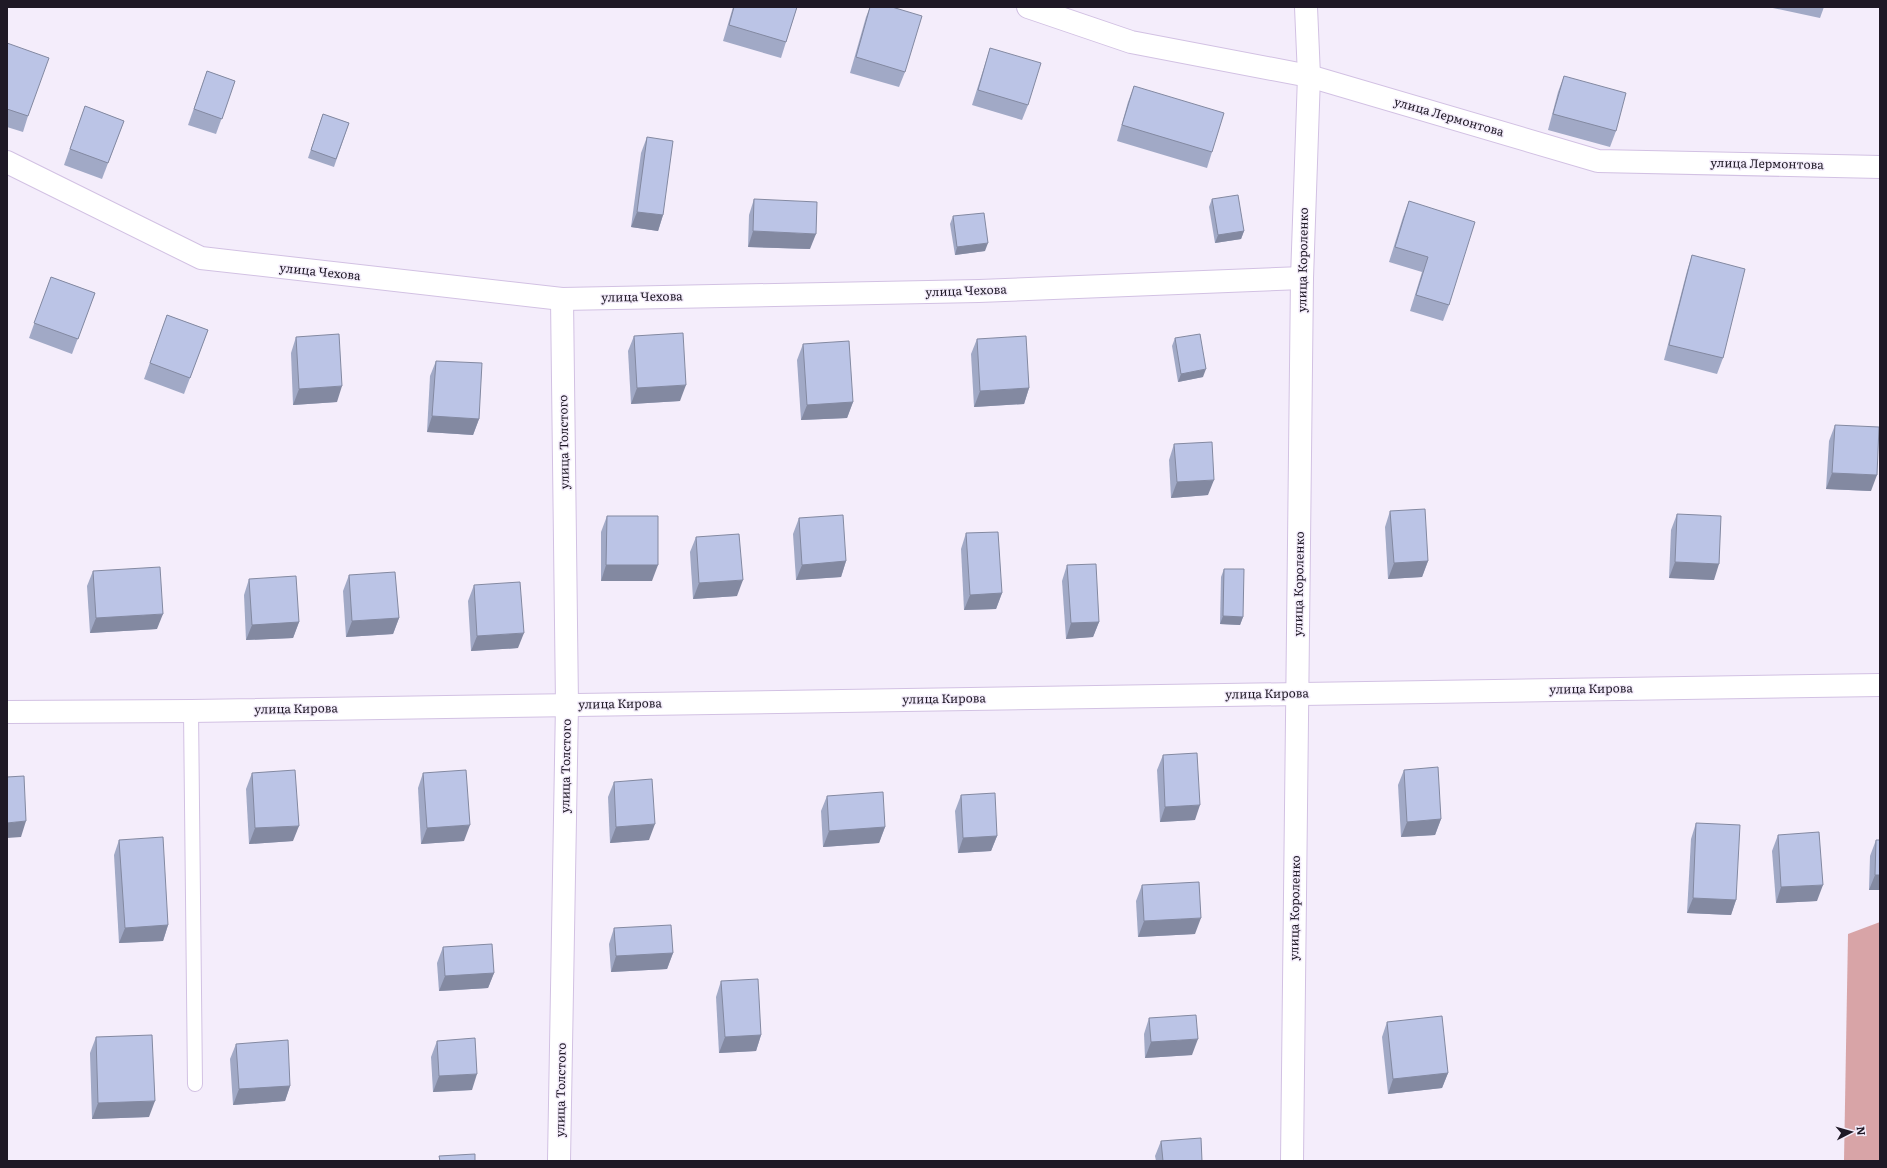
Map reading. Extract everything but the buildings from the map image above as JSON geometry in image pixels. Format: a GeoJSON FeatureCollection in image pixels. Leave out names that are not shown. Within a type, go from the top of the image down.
{"type":"FeatureCollection","features":[{"type":"Feature","properties":{"kind":"street","name":"улица Лермонтова"},"geometry":{"type":"LineString","coordinates":[[1028,7],[1131,42],[1309,76],[1598,161],[1880,167]]}},
{"type":"Feature","properties":{"kind":"street","name":"улица Короленко"},"geometry":{"type":"LineString","coordinates":[[1292,1161],[1302,278],[1309,76],[1306,7]]}},
{"type":"Feature","properties":{"kind":"street","name":"улица Чехова"},"geometry":{"type":"LineString","coordinates":[[7,162],[201,258],[562,299],[979,291],[1302,278]]}},
{"type":"Feature","properties":{"kind":"street","name":"улица Толстого"},"geometry":{"type":"LineString","coordinates":[[559,1161],[567,704],[562,299]]}},
{"type":"Feature","properties":{"kind":"street","name":"улица Кирова"},"geometry":{"type":"LineString","coordinates":[[7,712],[191,711],[567,704],[1880,685]]}},
{"type":"Feature","properties":{"kind":"lane"},"geometry":{"type":"LineString","coordinates":[[191,711],[195,1084]]}},
{"type":"Feature","properties":{"kind":"shaded area"},"geometry":{"type":"Polygon","coordinates":[[[1880,922],[1880,1161],[1844,1161],[1848,934],[1880,922]]]}}]}
